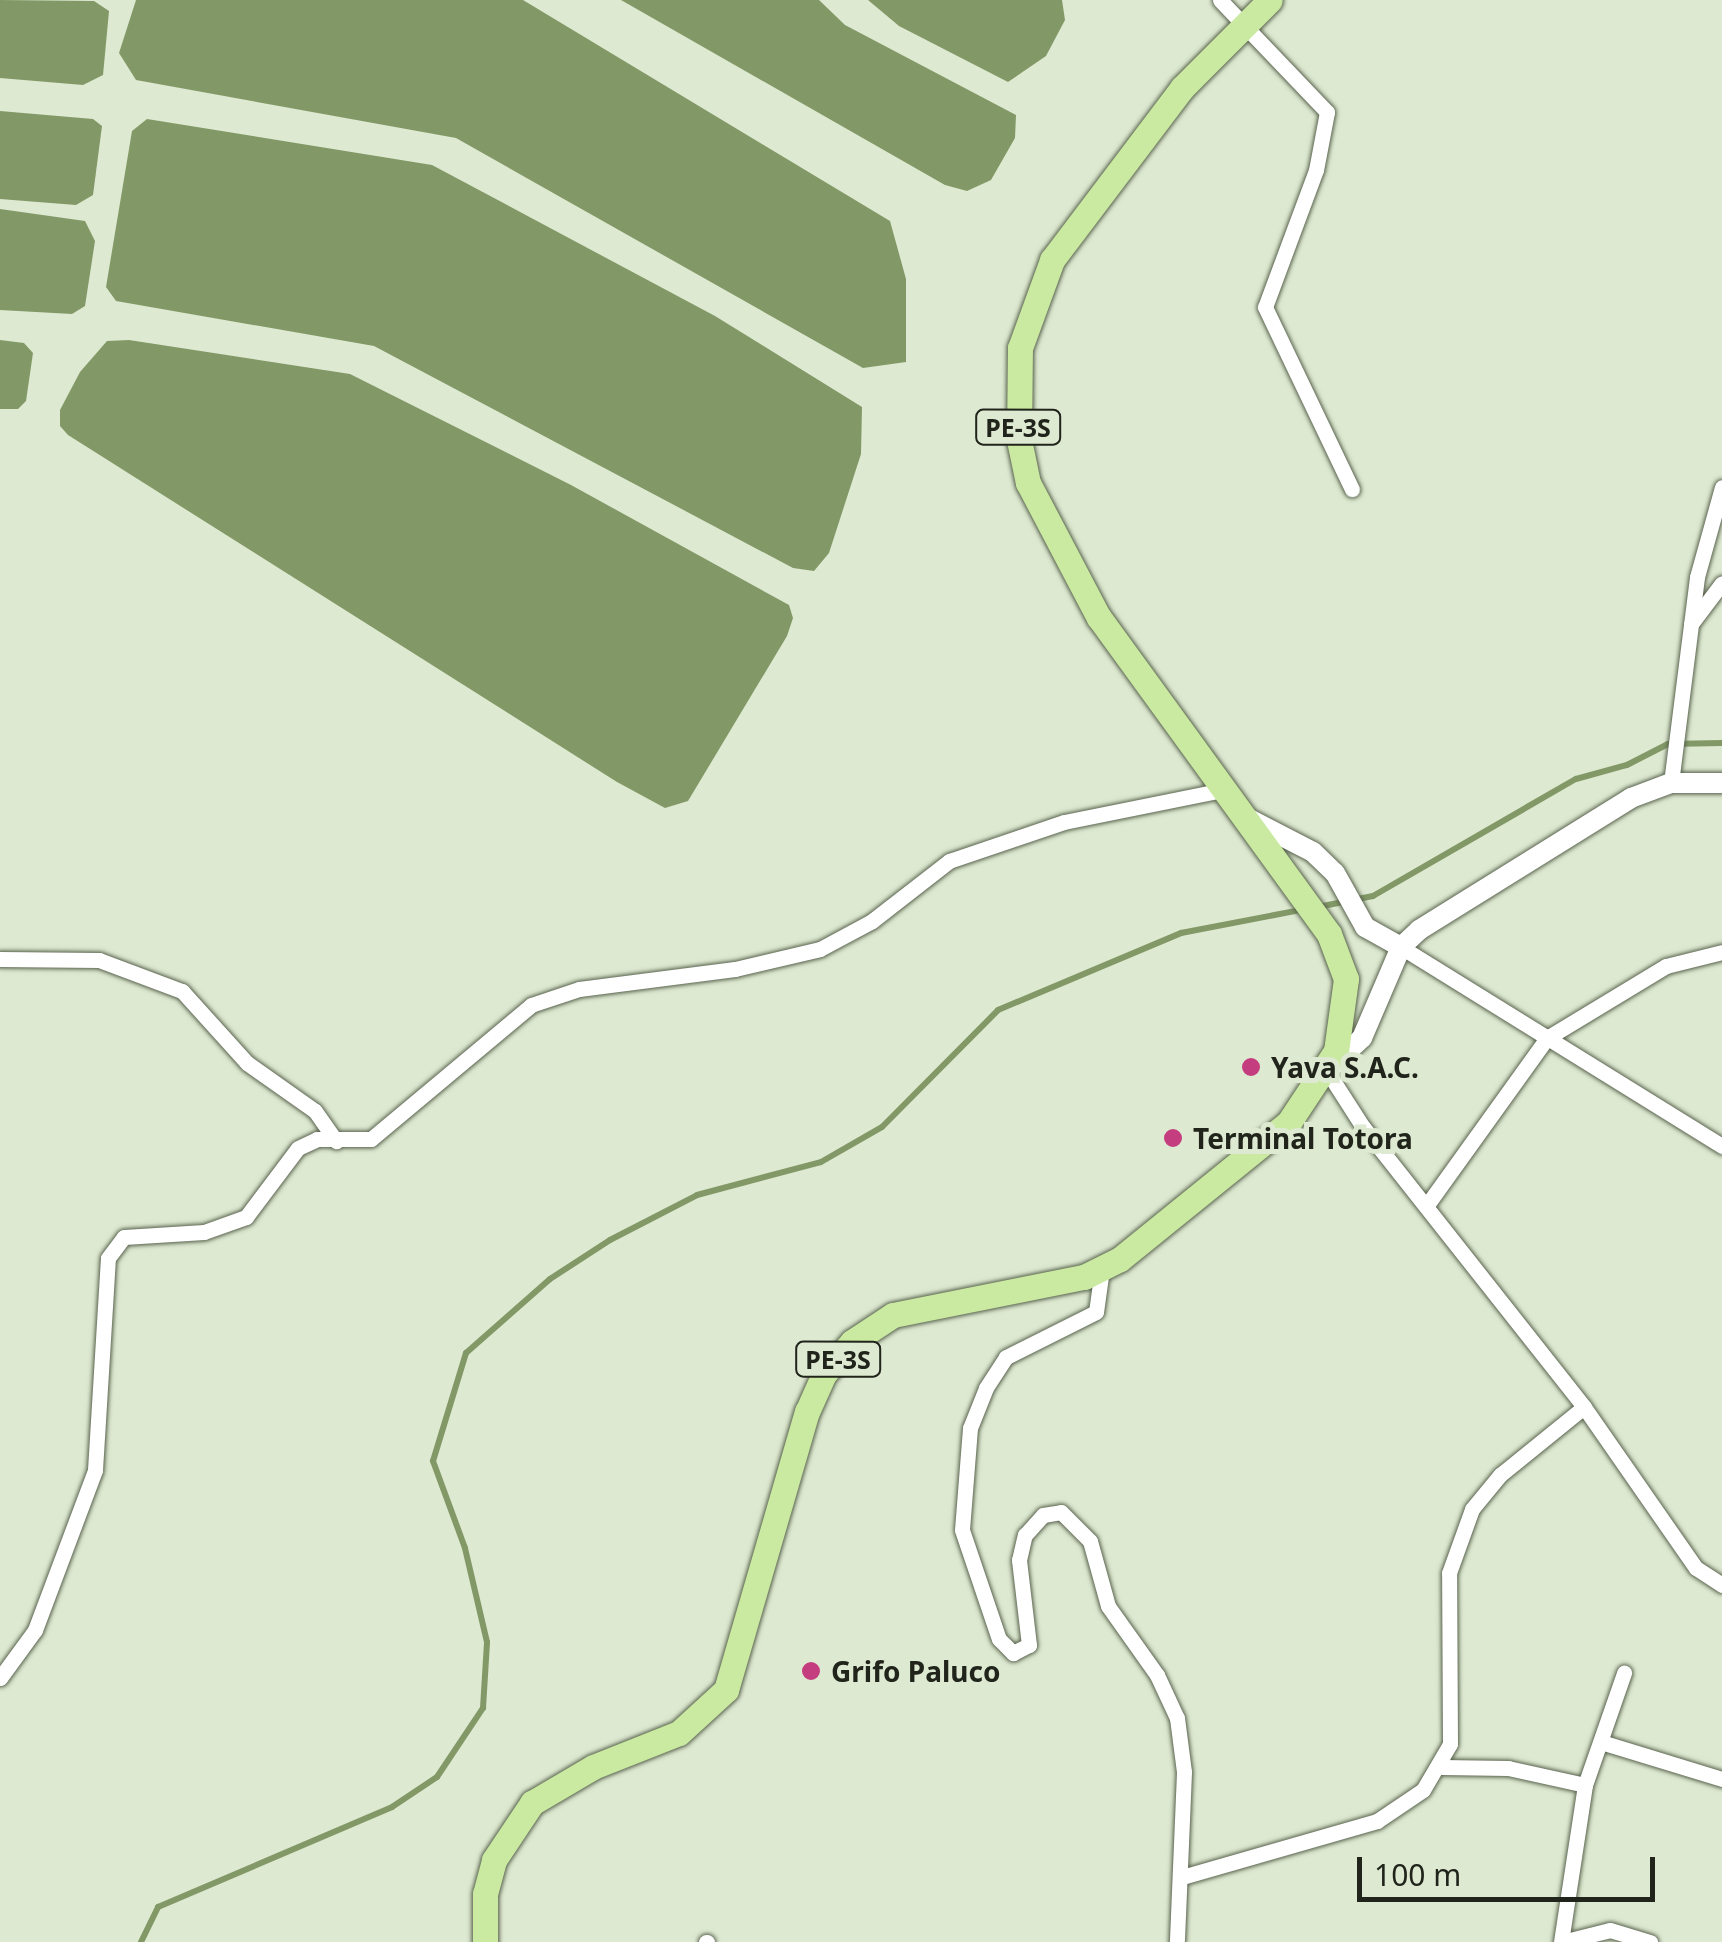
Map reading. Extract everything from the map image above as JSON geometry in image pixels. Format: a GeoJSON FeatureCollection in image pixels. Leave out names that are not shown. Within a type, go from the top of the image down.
{"type":"FeatureCollection","features":[{"type":"Feature","properties":{"kind":"highway","name":"PE-3S"},"geometry":{"type":"LineString","coordinates":[[485,1942],[485,1894],[494,1860],[532,1803],[594,1767],[679,1733],[726,1690],[807,1412],[824,1374],[852,1342],[893,1315],[1102,1269],[1150,1240],[1288,1122],[1327,1071],[1342,1027],[1346,979],[1329,934],[1281,861],[1240,814],[1065,562],[1028,483],[1016,390],[1032,302],[1052,260],[1182,88],[1270,0]]}},
{"type":"Feature","properties":{"kind":"street"},"geometry":{"type":"LineString","coordinates":[[1220,0],[1247,22],[1327,112],[1316,170],[1266,307],[1352,489]]}},
{"type":"Feature","properties":{"kind":"street"},"geometry":{"type":"LineString","coordinates":[[1671,783],[1690,625],[1722,487]]}},
{"type":"Feature","properties":{"kind":"street"},"geometry":{"type":"LineString","coordinates":[[1690,625],[1722,583]]}},
{"type":"Feature","properties":{"kind":"street"},"geometry":{"type":"LineString","coordinates":[[1722,783],[1671,783],[1631,798],[1401,947],[1362,1038],[1327,1071],[1584,1407],[1696,1568],[1722,1585]]}},
{"type":"Feature","properties":{"kind":"street"},"geometry":{"type":"LineString","coordinates":[[0,1678],[35,1630],[95,1470],[110,1248],[124,1237],[204,1232],[234,1223],[298,1148],[317,1139],[371,1139],[530,1004],[579,989],[734,970],[820,949],[872,921],[950,861],[1064,822],[1223,790]]}},
{"type":"Feature","properties":{"kind":"street"},"geometry":{"type":"LineString","coordinates":[[1240,814],[1314,852],[1336,873],[1365,927],[1722,1146]]}},
{"type":"Feature","properties":{"kind":"street"},"geometry":{"type":"LineString","coordinates":[[1427,1205],[1547,1038],[1666,966],[1722,952]]}},
{"type":"Feature","properties":{"kind":"street"},"geometry":{"type":"LineString","coordinates":[[0,959],[99,960],[182,991],[246,1063],[322,1118],[336,1141]]}},
{"type":"Feature","properties":{"kind":"street"},"geometry":{"type":"LineString","coordinates":[[1102,1269],[1096,1312],[1006,1357],[986,1388],[970,1428],[962,1530],[999,1638],[1013,1654],[1029,1645],[1019,1560],[1025,1535],[1043,1515],[1061,1512],[1090,1541],[1108,1606],[1157,1675],[1177,1718],[1184,1772],[1176,1942]]}},
{"type":"Feature","properties":{"kind":"street"},"geometry":{"type":"LineString","coordinates":[[1182,1877],[1377,1821],[1400,1810],[1442,1767],[1450,1744],[1449,1573],[1472,1509],[1500,1475],[1584,1407]]}},
{"type":"Feature","properties":{"kind":"street"},"geometry":{"type":"LineString","coordinates":[[1624,1673],[1586,1785],[1561,1942],[1610,1930],[1650,1942]]}},
{"type":"Feature","properties":{"kind":"street"},"geometry":{"type":"LineString","coordinates":[[1601,1742],[1722,1779]]}},
{"type":"Feature","properties":{"kind":"street"},"geometry":{"type":"LineString","coordinates":[[1442,1767],[1508,1768],[1586,1785]]}},
{"type":"Feature","properties":{"kind":"shaded area"},"geometry":{"type":"Polygon","coordinates":[[[0,0],[94,1],[109,11],[103,75],[83,85],[0,78],[0,0]]]}},
{"type":"Feature","properties":{"kind":"shaded area"},"geometry":{"type":"Polygon","coordinates":[[[136,0],[523,0],[890,221],[906,279],[906,362],[863,368],[456,138],[136,80],[119,53],[136,0]]]}},
{"type":"Feature","properties":{"kind":"shaded area"},"geometry":{"type":"Polygon","coordinates":[[[621,0],[819,0],[845,25],[1016,115],[1015,138],[991,180],[967,191],[945,185],[621,0]]]}},
{"type":"Feature","properties":{"kind":"shaded area"},"geometry":{"type":"Polygon","coordinates":[[[868,0],[1062,0],[1065,20],[1046,56],[1008,82],[899,26],[868,0]]]}},
{"type":"Feature","properties":{"kind":"shaded area"},"geometry":{"type":"Polygon","coordinates":[[[0,111],[93,119],[102,126],[93,195],[76,205],[0,199],[0,111]]]}},
{"type":"Feature","properties":{"kind":"shaded area"},"geometry":{"type":"Polygon","coordinates":[[[147,119],[432,165],[715,316],[862,407],[861,454],[829,553],[814,571],[793,568],[374,346],[116,301],[106,287],[132,131],[147,119]]]}},
{"type":"Feature","properties":{"kind":"shaded area"},"geometry":{"type":"Polygon","coordinates":[[[0,209],[85,221],[95,241],[85,306],[72,314],[0,310],[0,209]]]}},
{"type":"Feature","properties":{"kind":"shaded area"},"geometry":{"type":"Polygon","coordinates":[[[0,340],[24,343],[33,353],[26,401],[18,409],[0,409],[0,340]]]}},
{"type":"Feature","properties":{"kind":"shaded area"},"geometry":{"type":"Polygon","coordinates":[[[129,340],[350,374],[571,485],[789,605],[793,618],[787,636],[688,801],[665,808],[617,782],[68,435],[60,426],[60,410],[80,372],[107,341],[129,340]]]}},
{"type":"Feature","properties":{"kind":"waterway"},"geometry":{"type":"LineString","coordinates":[[1318,907],[1373,896],[1576,779],[1627,765],[1668,744],[1722,743]]}},
{"type":"Feature","properties":{"kind":"waterway"},"geometry":{"type":"LineString","coordinates":[[141,1942],[158,1907],[392,1807],[437,1777],[483,1708],[487,1642],[465,1548],[433,1461],[466,1353],[550,1279],[610,1240],[697,1195],[821,1162],[882,1127],[998,1010],[1181,933],[1300,910]]}},
{"type":"Feature","properties":{"kind":"place","name":"Yava S.A.C."},"geometry":{"type":"Point","coordinates":[1251,1067]}},
{"type":"Feature","properties":{"kind":"place","name":"Terminal Totora"},"geometry":{"type":"Point","coordinates":[1173,1138]}},
{"type":"Feature","properties":{"kind":"place","name":"Grifo Paluco"},"geometry":{"type":"Point","coordinates":[811,1671]}}]}
